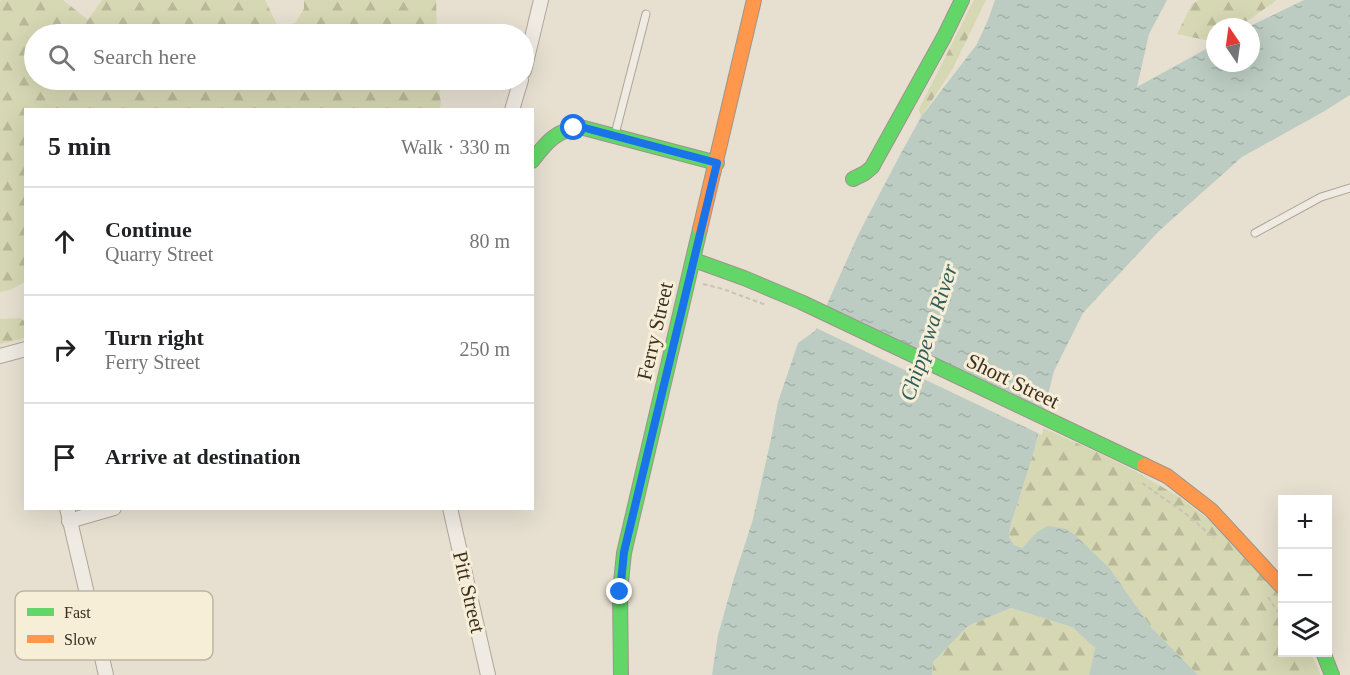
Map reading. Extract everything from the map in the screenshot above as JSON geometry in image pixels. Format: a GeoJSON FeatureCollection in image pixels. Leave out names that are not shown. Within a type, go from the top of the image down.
{"type":"FeatureCollection","features":[{"type":"Feature","properties":{"kind":"street"},"geometry":{"type":"LineString","coordinates":[[534,29],[541,0]]}},
{"type":"Feature","properties":{"kind":"street","name":"Ferry Street"},"geometry":{"type":"LineString","coordinates":[[621,675],[620,592],[624,552],[754,0]]}},
{"type":"Feature","properties":{"kind":"street"},"geometry":{"type":"LineString","coordinates":[[853,179],[872,167],[962,0]]}},
{"type":"Feature","properties":{"kind":"street"},"geometry":{"type":"LineString","coordinates":[[513,108],[518,90]]}},
{"type":"Feature","properties":{"kind":"street"},"geometry":{"type":"LineString","coordinates":[[534,159],[546,144],[564,130],[585,128],[717,163]]}},
{"type":"Feature","properties":{"kind":"street","name":"Short Street"},"geometry":{"type":"LineString","coordinates":[[694,260],[801,302],[1167,476],[1212,510],[1278,583]]}},
{"type":"Feature","properties":{"kind":"street"},"geometry":{"type":"LineString","coordinates":[[0,356],[24,350]]}},
{"type":"Feature","properties":{"kind":"street"},"geometry":{"type":"LineString","coordinates":[[86,591],[68,515],[101,510]]}},
{"type":"Feature","properties":{"kind":"street","name":"Pitt Street"},"geometry":{"type":"LineString","coordinates":[[450,510],[488,675]]}},
{"type":"Feature","properties":{"kind":"street"},"geometry":{"type":"LineString","coordinates":[[1325,657],[1332,675]]}},
{"type":"Feature","properties":{"kind":"street"},"geometry":{"type":"LineString","coordinates":[[102,660],[106,675]]}},
{"type":"Feature","properties":{"kind":"lane"},"geometry":{"type":"LineString","coordinates":[[614,136],[646,14]]}},
{"type":"Feature","properties":{"kind":"lane"},"geometry":{"type":"LineString","coordinates":[[1255,233],[1321,197],[1350,188]]}},
{"type":"Feature","properties":{"kind":"path"},"geometry":{"type":"LineString","coordinates":[[689,281],[723,289],[774,308]]}},
{"type":"Feature","properties":{"kind":"path"},"geometry":{"type":"LineString","coordinates":[[1138,480],[1185,513],[1220,542]]}},
{"type":"Feature","properties":{"kind":"path"},"geometry":{"type":"LineString","coordinates":[[1267,595],[1278,612]]}},
{"type":"Feature","properties":{"kind":"green space"},"geometry":{"type":"Polygon","coordinates":[[[1,0],[63,0],[88,20],[102,0],[265,0],[277,24],[24,24],[24,90],[439,90],[441,104],[439,108],[24,108],[24,283],[10,290],[0,292],[1,0]]]}},
{"type":"Feature","properties":{"kind":"green space"},"geometry":{"type":"Polygon","coordinates":[[[304,0],[436,0],[437,24],[291,24],[295,23],[304,9],[304,0]]]}},
{"type":"Feature","properties":{"kind":"green space"},"geometry":{"type":"Polygon","coordinates":[[[974,0],[986,0],[952,70],[921,117],[919,109],[974,0]]]}},
{"type":"Feature","properties":{"kind":"green space"},"geometry":{"type":"Polygon","coordinates":[[[1199,0],[1277,0],[1252,18],[1206,18],[1206,40],[1177,34],[1192,4],[1199,0]]]}},
{"type":"Feature","properties":{"kind":"green space"},"geometry":{"type":"Polygon","coordinates":[[[21,318],[24,321],[24,338],[0,344],[0,319],[21,318]]]}},
{"type":"Feature","properties":{"kind":"green space"},"geometry":{"type":"Polygon","coordinates":[[[1041,427],[1135,471],[1181,498],[1210,521],[1278,595],[1278,657],[1313,657],[1321,675],[1198,675],[1150,626],[1111,570],[1037,532],[1022,548],[1014,546],[1009,537],[1010,527],[1041,427]]]}},
{"type":"Feature","properties":{"kind":"green space"},"geometry":{"type":"Polygon","coordinates":[[[1011,608],[1072,627],[1095,648],[1089,675],[932,675],[933,662],[968,626],[1011,608]]]}},
{"type":"Feature","properties":{"kind":"water","name":"Chippewa River"},"geometry":{"type":"Polygon","coordinates":[[[995,0],[1167,0],[1149,34],[1137,87],[1206,49],[1206,72],[1260,72],[1260,21],[1304,0],[1350,0],[1350,95],[1242,157],[1159,231],[1083,313],[1054,371],[1035,448],[1010,527],[1009,537],[1014,545],[1022,548],[1037,532],[1048,526],[1066,529],[1075,535],[1111,570],[1150,626],[1198,675],[1089,675],[1095,648],[1072,627],[1011,608],[968,626],[933,662],[932,675],[712,675],[718,635],[753,519],[778,402],[798,343],[815,331],[859,233],[921,117],[977,44],[995,0]]]}},
{"type":"Feature","properties":{"kind":"pier"},"geometry":{"type":"Polygon","coordinates":[[[824,305],[1048,411],[1042,435],[814,327],[824,305]]]}},
{"type":"Feature","properties":{"kind":"traffic: fast"},"geometry":{"type":"LineString","coordinates":[[853,179],[872,167],[962,0]]}},
{"type":"Feature","properties":{"kind":"traffic: fast"},"geometry":{"type":"LineString","coordinates":[[534,159],[558,134],[580,127],[717,163]]}},
{"type":"Feature","properties":{"kind":"traffic: fast"},"geometry":{"type":"LineString","coordinates":[[621,675],[620,592],[624,553],[700,229]]}},
{"type":"Feature","properties":{"kind":"traffic: fast"},"geometry":{"type":"LineString","coordinates":[[694,260],[801,302],[1144,465]]}},
{"type":"Feature","properties":{"kind":"traffic: fast"},"geometry":{"type":"LineString","coordinates":[[1325,657],[1332,675]]}},
{"type":"Feature","properties":{"kind":"traffic: slow"},"geometry":{"type":"LineString","coordinates":[[700,229],[754,0]]}},
{"type":"Feature","properties":{"kind":"traffic: slow"},"geometry":{"type":"LineString","coordinates":[[1144,465],[1167,476],[1211,510],[1278,583]]}},
{"type":"Feature","properties":{"kind":"route"},"geometry":{"type":"LineString","coordinates":[[574,128],[585,128],[717,163],[624,552],[620,592]]}}]}
